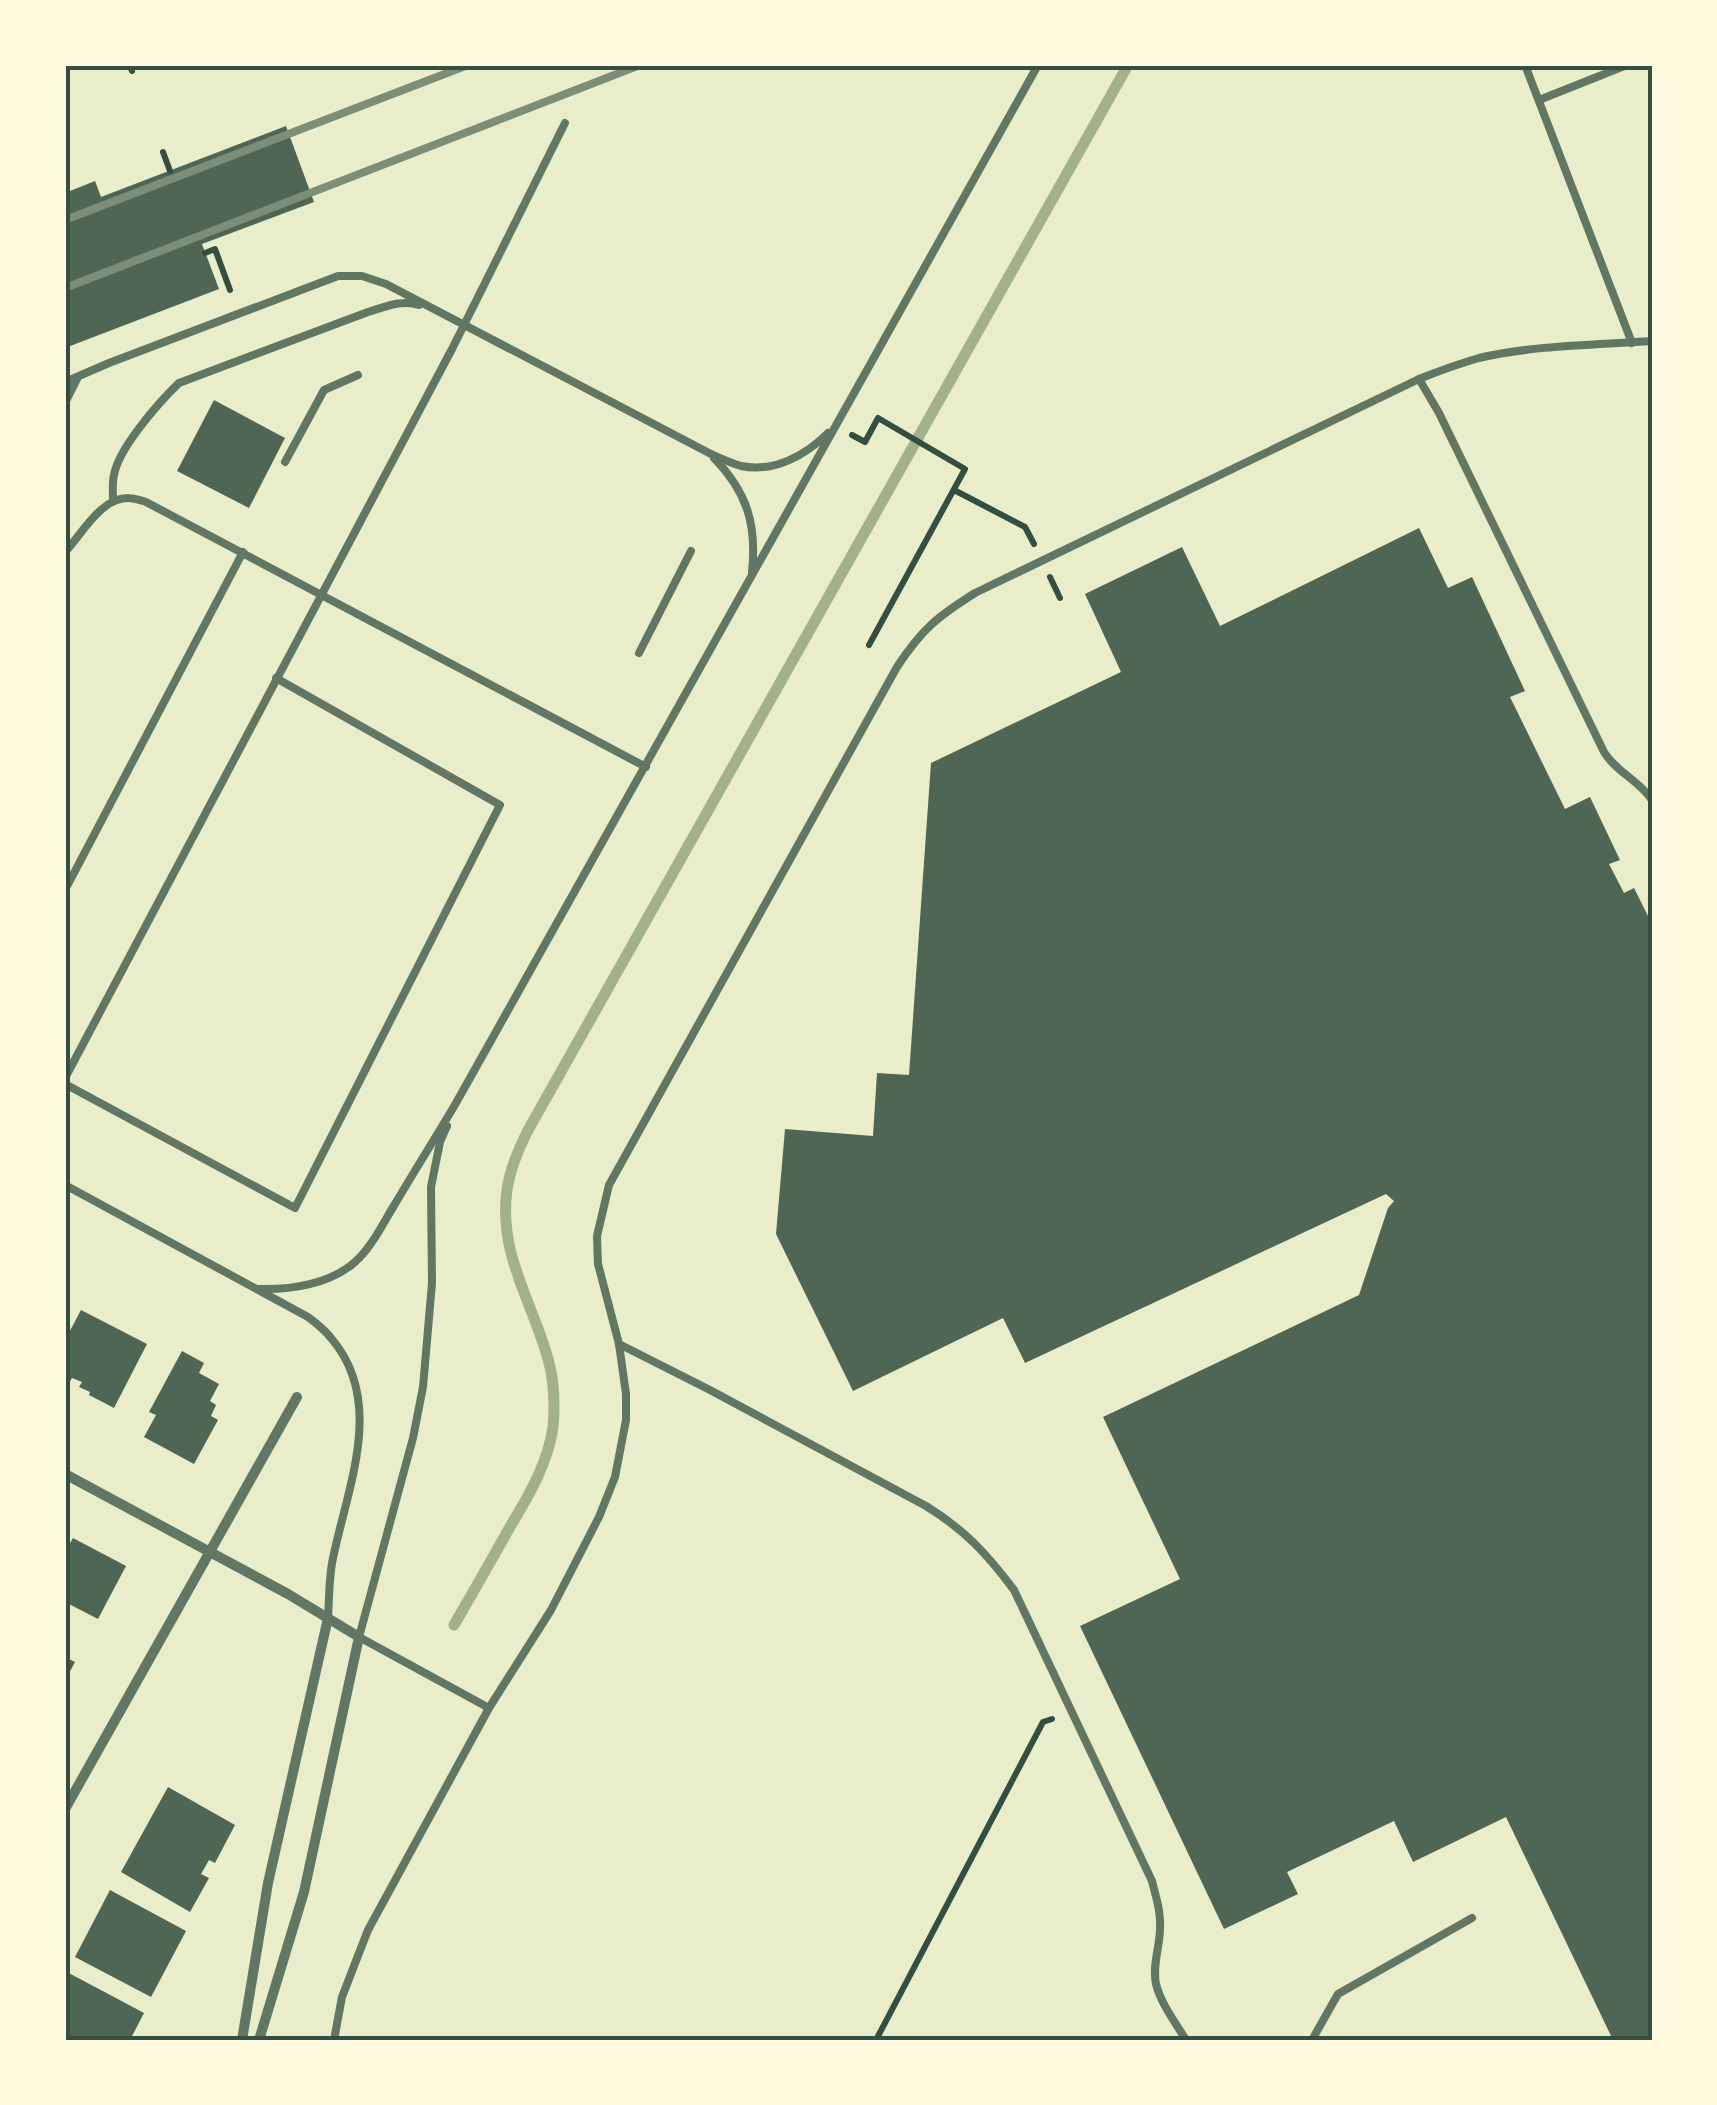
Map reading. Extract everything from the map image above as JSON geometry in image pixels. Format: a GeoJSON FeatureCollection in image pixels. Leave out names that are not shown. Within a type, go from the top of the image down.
{"type":"FeatureCollection","features":[{"type":"Feature","properties":{"kind":"street"},"geometry":{"type":"LineString","coordinates":[[65,1809],[297,1397]]}},
{"type":"Feature","properties":{"kind":"street"},"geometry":{"type":"LineString","coordinates":[[65,1474],[358,1637],[304,1892],[259,2040]]}},
{"type":"Feature","properties":{"kind":"street"},"geometry":{"type":"LineString","coordinates":[[242,2040],[268,1884],[328,1618]]}},
{"type":"Feature","properties":{"kind":"lane"},"geometry":{"type":"LineString","coordinates":[[259,1288],[284,1290],[335,1274],[355,1262],[374,1237],[456,1104],[1038,65]]}},
{"type":"Feature","properties":{"kind":"lane"},"geometry":{"type":"LineString","coordinates":[[1525,65],[1632,342]]}},
{"type":"Feature","properties":{"kind":"lane"},"geometry":{"type":"LineString","coordinates":[[1539,100],[1628,65]]}},
{"type":"Feature","properties":{"kind":"lane"},"geometry":{"type":"LineString","coordinates":[[276,678],[500,805],[296,1208],[65,1081],[566,123]]}},
{"type":"Feature","properties":{"kind":"lane"},"geometry":{"type":"LineString","coordinates":[[65,386],[109,362],[338,276],[362,276],[386,284],[710,454],[743,466],[768,467],[794,459],[835,426]]}},
{"type":"Feature","properties":{"kind":"lane"},"geometry":{"type":"LineString","coordinates":[[114,500],[114,474],[120,458],[162,399],[179,383],[392,305],[411,302],[433,309]]}},
{"type":"Feature","properties":{"kind":"lane"},"geometry":{"type":"LineString","coordinates":[[334,2040],[342,1997],[368,1930],[490,1708],[551,1610],[616,1477],[626,1420],[626,1394],[600,1276],[597,1236],[609,1186],[918,635],[975,593],[1419,380],[1480,358],[1518,351],[1652,341]]}},
{"type":"Feature","properties":{"kind":"lane"},"geometry":{"type":"LineString","coordinates":[[285,462],[324,390],[358,374]]}},
{"type":"Feature","properties":{"kind":"lane"},"geometry":{"type":"LineString","coordinates":[[65,404],[77,379]]}},
{"type":"Feature","properties":{"kind":"lane"},"geometry":{"type":"LineString","coordinates":[[1419,380],[1439,413],[1604,752],[1611,764],[1644,788],[1652,800]]}},
{"type":"Feature","properties":{"kind":"lane"},"geometry":{"type":"LineString","coordinates":[[710,454],[731,476],[752,522],[752,576]]}},
{"type":"Feature","properties":{"kind":"lane"},"geometry":{"type":"LineString","coordinates":[[65,552],[114,500],[146,502],[646,767]]}},
{"type":"Feature","properties":{"kind":"lane"},"geometry":{"type":"LineString","coordinates":[[639,654],[691,551]]}},
{"type":"Feature","properties":{"kind":"lane"},"geometry":{"type":"LineString","coordinates":[[65,890],[243,552]]}},
{"type":"Feature","properties":{"kind":"lane"},"geometry":{"type":"LineString","coordinates":[[456,1104],[440,1142],[431,1187],[432,1282],[424,1387],[358,1637],[490,1708]]}},
{"type":"Feature","properties":{"kind":"lane"},"geometry":{"type":"LineString","coordinates":[[65,1185],[308,1317],[331,1337],[347,1360],[357,1386],[361,1413],[359,1443],[332,1565],[328,1618]]}},
{"type":"Feature","properties":{"kind":"lane"},"geometry":{"type":"LineString","coordinates":[[618,1344],[951,1521],[973,1540],[1014,1590],[1152,1882],[1160,1928],[1156,1982],[1164,2004],[1186,2040]]}},
{"type":"Feature","properties":{"kind":"lane"},"geometry":{"type":"LineString","coordinates":[[1312,2040],[1338,1994],[1472,1918]]}},
{"type":"Feature","properties":{"kind":"path"},"geometry":{"type":"LineString","coordinates":[[163,152],[170,171]]}},
{"type":"Feature","properties":{"kind":"path"},"geometry":{"type":"LineString","coordinates":[[205,253],[214,249],[230,290]]}},
{"type":"Feature","properties":{"kind":"path"},"geometry":{"type":"LineString","coordinates":[[869,645],[965,469],[885,422]]}},
{"type":"Feature","properties":{"kind":"path"},"geometry":{"type":"LineString","coordinates":[[954,490],[1025,527],[1060,598]]}},
{"type":"Feature","properties":{"kind":"path"},"geometry":{"type":"LineString","coordinates":[[876,2040],[1043,1722],[1072,1711]]}},
{"type":"Feature","properties":{"kind":"building"},"geometry":{"type":"Polygon","coordinates":[[[286,126],[314,202],[202,244],[219,289],[65,348],[65,193],[95,181],[101,197],[286,126]]]}},
{"type":"Feature","properties":{"kind":"building"},"geometry":{"type":"Polygon","coordinates":[[[214,400],[285,438],[249,508],[177,471],[214,400]]]}},
{"type":"Feature","properties":{"kind":"building"},"geometry":{"type":"Polygon","coordinates":[[[1419,528],[1448,588],[1472,577],[1525,691],[1510,697],[1565,809],[1590,797],[1620,860],[1609,864],[1624,893],[1634,888],[1652,924],[1652,2040],[1613,2040],[1506,1817],[1413,1862],[1394,1821],[1287,1872],[1298,1894],[1224,1929],[1080,1626],[1180,1579],[1103,1417],[1359,1295],[1388,1208],[1394,1201],[1386,1194],[1025,1363],[1003,1318],[853,1391],[776,1234],[785,1129],[873,1136],[877,1073],[909,1075],[931,763],[1121,672],[1085,594],[1182,547],[1220,626],[1419,528]]]}},
{"type":"Feature","properties":{"kind":"building"},"geometry":{"type":"Polygon","coordinates":[[[81,1310],[147,1344],[114,1408],[89,1395],[79,1387],[82,1382],[72,1378],[65,1390],[65,1340],[81,1310]]]}},
{"type":"Feature","properties":{"kind":"building"},"geometry":{"type":"Polygon","coordinates":[[[182,1351],[204,1363],[199,1373],[219,1384],[210,1401],[216,1405],[211,1416],[218,1420],[194,1464],[144,1437],[156,1415],[149,1412],[182,1351]]]}},
{"type":"Feature","properties":{"kind":"building"},"geometry":{"type":"Polygon","coordinates":[[[73,1538],[126,1566],[98,1619],[65,1602],[65,1552],[73,1538]]]}},
{"type":"Feature","properties":{"kind":"building"},"geometry":{"type":"Polygon","coordinates":[[[65,1657],[75,1662],[65,1681],[65,1657]]]}},
{"type":"Feature","properties":{"kind":"building"},"geometry":{"type":"Polygon","coordinates":[[[168,1787],[235,1825],[215,1863],[209,1860],[201,1874],[209,1878],[190,1912],[121,1872],[168,1787]]]}},
{"type":"Feature","properties":{"kind":"building"},"geometry":{"type":"Polygon","coordinates":[[[110,1890],[186,1931],[151,1997],[75,1957],[110,1890]]]}},
{"type":"Feature","properties":{"kind":"building"},"geometry":{"type":"Polygon","coordinates":[[[65,1971],[144,2013],[130,2040],[65,2040],[65,1971]]]}},
{"type":"Feature","properties":{"kind":"waterway"},"geometry":{"type":"LineString","coordinates":[[454,1625],[535,1482],[553,1427],[550,1367],[507,1235],[507,1190],[520,1146],[1128,65]]}},
{"type":"Feature","properties":{"kind":"railway"},"geometry":{"type":"LineString","coordinates":[[65,220],[468,65]]}},
{"type":"Feature","properties":{"kind":"railway"},"geometry":{"type":"LineString","coordinates":[[65,288],[640,65]]}}]}
